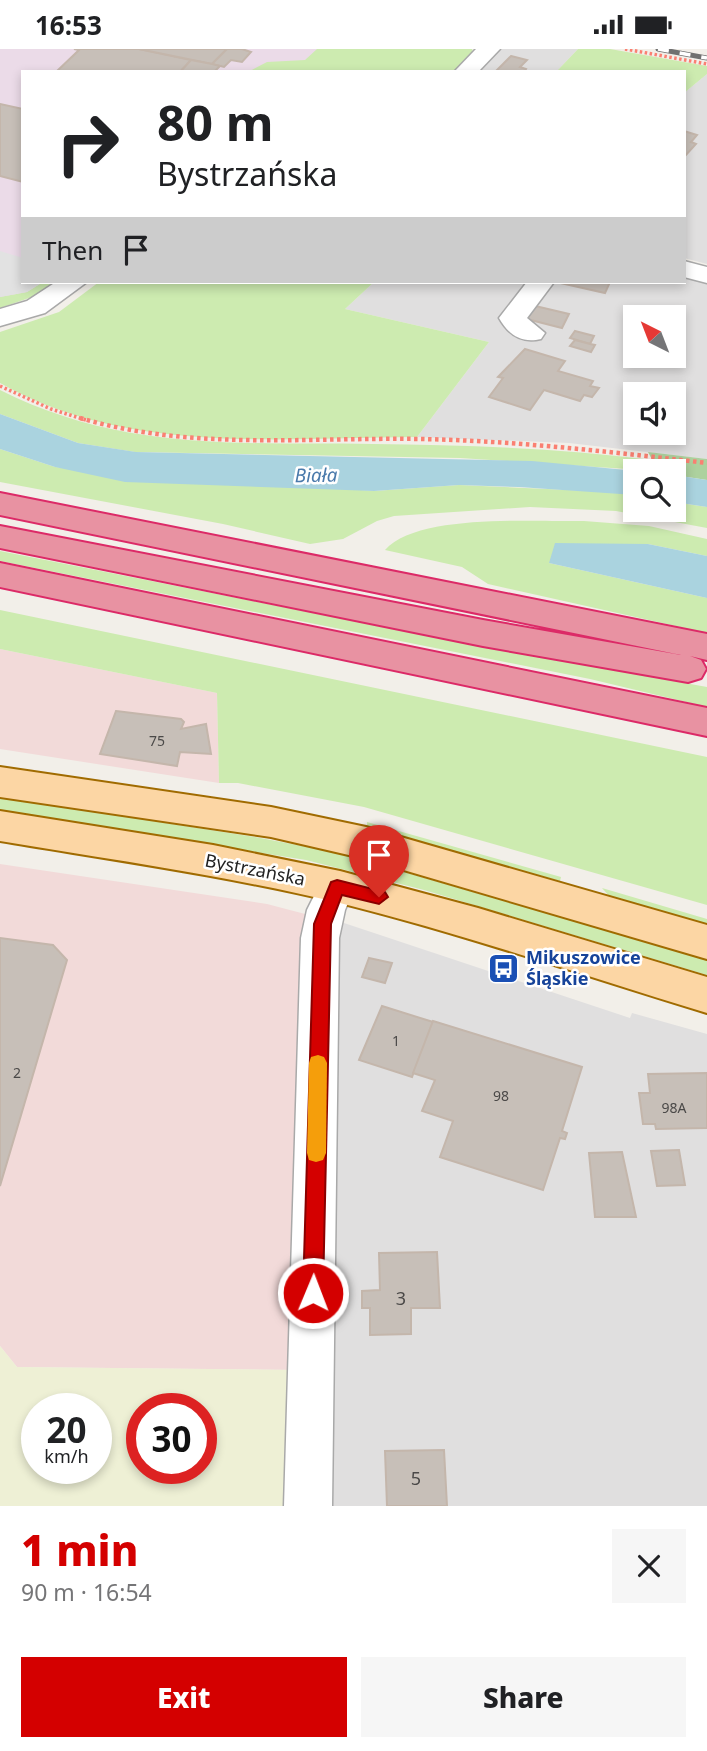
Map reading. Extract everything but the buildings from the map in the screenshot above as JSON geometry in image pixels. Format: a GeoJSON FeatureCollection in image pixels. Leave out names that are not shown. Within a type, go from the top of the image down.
{"type":"FeatureCollection","features":[{"type":"Feature","properties":{"kind":"highway"},"geometry":{"type":"LineString","coordinates":[[0,504],[707,647]]}},
{"type":"Feature","properties":{"kind":"highway"},"geometry":{"type":"LineString","coordinates":[[0,537],[483,633],[707,672]]}},
{"type":"Feature","properties":{"kind":"highway"},"geometry":{"type":"LineString","coordinates":[[0,575],[707,722]]}},
{"type":"Feature","properties":{"kind":"main road"},"geometry":{"type":"LineString","coordinates":[[0,782],[271,822],[366,843],[707,942]]}},
{"type":"Feature","properties":{"kind":"main road","name":"Bystrzańska"},"geometry":{"type":"LineString","coordinates":[[0,826],[244,867],[401,902],[707,995]]}},
{"type":"Feature","properties":{"kind":"street"},"geometry":{"type":"LineString","coordinates":[[468,70],[489,49]]}},
{"type":"Feature","properties":{"kind":"street"},"geometry":{"type":"LineString","coordinates":[[686,270],[707,275]]}},
{"type":"Feature","properties":{"kind":"street"},"geometry":{"type":"LineString","coordinates":[[0,318],[36,307],[71,284]]}},
{"type":"Feature","properties":{"kind":"street"},"geometry":{"type":"LineString","coordinates":[[531,334],[518,327],[513,318],[539,284]]}},
{"type":"Feature","properties":{"kind":"street"},"geometry":{"type":"LineString","coordinates":[[308,1506],[320,938],[326,910],[337,887]]}},
{"type":"Feature","properties":{"kind":"path"},"geometry":{"type":"LineString","coordinates":[[625,49],[707,64]]}},
{"type":"Feature","properties":{"kind":"path"},"geometry":{"type":"LineString","coordinates":[[0,386],[57,414],[86,423],[178,438],[435,440],[556,446],[707,463]]}},
{"type":"Feature","properties":{"kind":"shaded area"},"geometry":{"type":"Polygon","coordinates":[[[0,49],[325,49],[306,63],[271,70],[21,70],[21,284],[49,284],[31,295],[0,300],[0,49]]]}},
{"type":"Feature","properties":{"kind":"shaded area"},"geometry":{"type":"Polygon","coordinates":[[[498,49],[578,49],[558,70],[477,70],[498,49]]]}},
{"type":"Feature","properties":{"kind":"shaded area"},"geometry":{"type":"Polygon","coordinates":[[[707,74],[707,264],[686,259],[686,91],[707,74]]]}},
{"type":"Feature","properties":{"kind":"shaded area"},"geometry":{"type":"Polygon","coordinates":[[[0,251],[21,257],[21,284],[40,284],[27,292],[0,297],[0,251]]]}},
{"type":"Feature","properties":{"kind":"shaded area"},"geometry":{"type":"Polygon","coordinates":[[[686,277],[707,282],[707,459],[569,443],[417,437],[489,342],[345,309],[372,284],[686,284],[686,277]]]}},
{"type":"Feature","properties":{"kind":"shaded area"},"geometry":{"type":"Polygon","coordinates":[[[0,649],[217,693],[219,783],[0,749],[0,649]]]}},
{"type":"Feature","properties":{"kind":"shaded area"},"geometry":{"type":"Polygon","coordinates":[[[0,864],[267,904],[309,915],[300,1370],[17,1367],[0,1346],[0,864]]]}},
{"type":"Feature","properties":{"kind":"shaded area"},"geometry":{"type":"Polygon","coordinates":[[[341,922],[630,1018],[632,1013],[707,1034],[707,1506],[320,1506],[329,946],[341,922]]]}},
{"type":"Feature","properties":{"kind":"green space"},"geometry":{"type":"Polygon","coordinates":[[[317,49],[472,49],[473,53],[456,70],[252,70],[267,62],[305,60],[317,49]]]}},
{"type":"Feature","properties":{"kind":"green space"},"geometry":{"type":"Polygon","coordinates":[[[578,49],[610,49],[707,66],[707,74],[686,91],[686,70],[558,70],[578,49]]]}},
{"type":"Feature","properties":{"kind":"green space"},"geometry":{"type":"Polygon","coordinates":[[[40,284],[53,284],[32,297],[0,308],[0,297],[27,292],[40,284]]]}},
{"type":"Feature","properties":{"kind":"green space"},"geometry":{"type":"Polygon","coordinates":[[[96,284],[372,284],[345,309],[489,342],[417,437],[204,437],[151,432],[99,422],[49,406],[0,383],[0,332],[59,312],[96,284]]]}},
{"type":"Feature","properties":{"kind":"green space"},"geometry":{"type":"Polygon","coordinates":[[[0,390],[46,410],[91,424],[182,440],[443,445],[548,450],[644,459],[623,459],[623,469],[460,458],[135,452],[78,443],[0,414],[0,390]]]}},
{"type":"Feature","properties":{"kind":"green space"},"geometry":{"type":"Polygon","coordinates":[[[0,449],[55,467],[374,491],[459,485],[614,492],[623,493],[623,512],[530,507],[394,516],[377,521],[343,539],[310,544],[223,524],[0,482],[0,449]]]}},
{"type":"Feature","properties":{"kind":"green space"},"geometry":{"type":"Polygon","coordinates":[[[648,452],[707,459],[707,480],[686,477],[686,459],[652,459],[648,452]]]}},
{"type":"Feature","properties":{"kind":"green space"},"geometry":{"type":"Polygon","coordinates":[[[686,504],[707,507],[707,528],[675,522],[686,522],[686,504]]]}},
{"type":"Feature","properties":{"kind":"green space"},"geometry":{"type":"Polygon","coordinates":[[[508,521],[584,521],[649,526],[707,539],[707,556],[648,544],[549,563],[707,598],[707,633],[488,584],[462,567],[385,550],[401,538],[450,525],[508,521]]]}},
{"type":"Feature","properties":{"kind":"green space"},"geometry":{"type":"Polygon","coordinates":[[[0,551],[455,641],[707,687],[707,707],[590,679],[0,561],[0,551]]]}},
{"type":"Feature","properties":{"kind":"green space"},"geometry":{"type":"Polygon","coordinates":[[[0,610],[707,757],[707,905],[364,807],[238,783],[219,783],[217,693],[0,649],[0,610]]]}},
{"type":"Feature","properties":{"kind":"green space"},"geometry":{"type":"Polygon","coordinates":[[[0,797],[334,852],[707,959],[707,975],[424,890],[306,860],[0,811],[0,797]]]}},
{"type":"Feature","properties":{"kind":"green space"},"geometry":{"type":"Polygon","coordinates":[[[367,822],[561,877],[560,881],[367,827],[367,822]]]}},
{"type":"Feature","properties":{"kind":"green space"},"geometry":{"type":"Polygon","coordinates":[[[602,888],[707,919],[707,925],[610,897],[602,888]]]}},
{"type":"Feature","properties":{"kind":"green space"},"geometry":{"type":"Polygon","coordinates":[[[0,1346],[17,1367],[300,1370],[299,1506],[0,1506],[0,1346]]]}},
{"type":"Feature","properties":{"kind":"water","name":"Biała"},"geometry":{"type":"Polygon","coordinates":[[[0,414],[78,443],[136,452],[532,461],[623,470],[623,494],[459,485],[374,491],[125,482],[55,467],[0,449],[0,414]]]}},
{"type":"Feature","properties":{"kind":"water"},"geometry":{"type":"Polygon","coordinates":[[[686,477],[707,480],[707,507],[686,504],[686,477]]]}},
{"type":"Feature","properties":{"kind":"water"},"geometry":{"type":"Polygon","coordinates":[[[555,543],[648,544],[707,556],[707,598],[549,563],[555,543]]]}},
{"type":"Feature","properties":{"kind":"railway"},"geometry":{"type":"LineString","coordinates":[[658,49],[707,58]]}},
{"type":"Feature","properties":{"kind":"slow traffic"},"geometry":{"type":"LineString","coordinates":[[316,1153],[318,1063]]}},
{"type":"Feature","properties":{"kind":"place","name":"Mikuszowice Śląskie"},"geometry":{"type":"Point","coordinates":[503,968]}},
{"type":"Feature","properties":{"kind":"route"},"geometry":{"type":"LineString","coordinates":[[313,1293],[322,924],[337,887],[379,897]]}}]}
